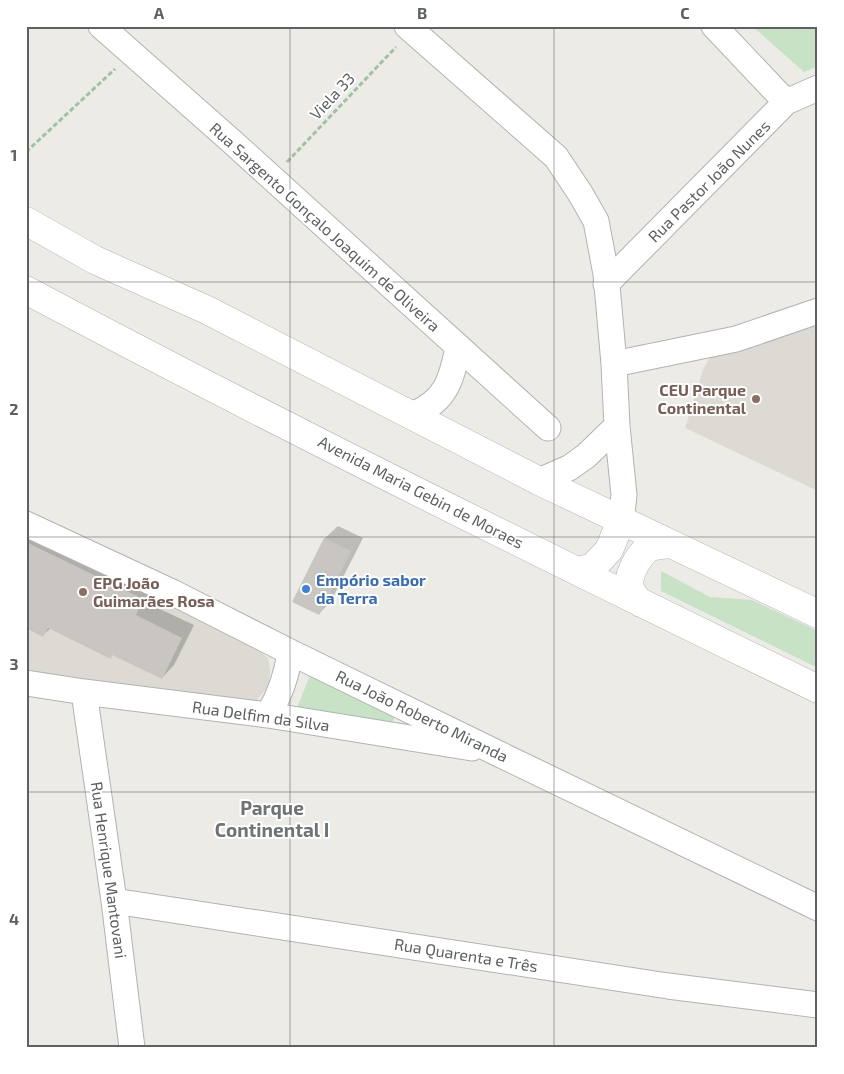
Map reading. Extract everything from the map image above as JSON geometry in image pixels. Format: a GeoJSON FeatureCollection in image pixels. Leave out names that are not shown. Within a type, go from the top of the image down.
{"type":"FeatureCollection","features":[{"type":"Feature","properties":{"kind":"main road"},"geometry":{"type":"LineString","coordinates":[[26,221],[95,260],[207,310],[539,481],[818,614]]}},
{"type":"Feature","properties":{"kind":"main road","name":"Avenida Maria Gebin de Moraes"},"geometry":{"type":"LineString","coordinates":[[26,290],[166,365],[642,603],[818,688]]}},
{"type":"Feature","properties":{"kind":"main road"},"geometry":{"type":"LineString","coordinates":[[578,571],[593,567],[609,550],[621,521]]}},
{"type":"Feature","properties":{"kind":"main road"},"geometry":{"type":"LineString","coordinates":[[642,603],[630,589],[629,576],[642,554],[648,548],[671,544]]}},
{"type":"Feature","properties":{"kind":"street","name":"Rua Sargento Gonçalo Joaquim de Oliveira"},"geometry":{"type":"LineString","coordinates":[[101,26],[229,139],[548,428]]}},
{"type":"Feature","properties":{"kind":"street"},"geometry":{"type":"LineString","coordinates":[[714,26],[786,102]]}},
{"type":"Feature","properties":{"kind":"street"},"geometry":{"type":"LineString","coordinates":[[409,28],[556,157],[596,221],[606,284],[614,364],[617,426],[624,496],[621,521]]}},
{"type":"Feature","properties":{"kind":"street","name":"Rua Pastor João Nunes"},"geometry":{"type":"LineString","coordinates":[[606,284],[786,102],[818,88]]}},
{"type":"Feature","properties":{"kind":"street"},"geometry":{"type":"LineString","coordinates":[[614,364],[736,338],[818,311]]}},
{"type":"Feature","properties":{"kind":"street"},"geometry":{"type":"LineString","coordinates":[[412,415],[432,405],[445,390],[458,348]]}},
{"type":"Feature","properties":{"kind":"street"},"geometry":{"type":"LineString","coordinates":[[539,481],[586,456],[617,426]]}},
{"type":"Feature","properties":{"kind":"street","name":"Rua João Roberto Miranda"},"geometry":{"type":"LineString","coordinates":[[26,524],[172,592],[290,652],[818,908]]}},
{"type":"Feature","properties":{"kind":"street"},"geometry":{"type":"LineString","coordinates":[[268,715],[278,698],[287,674],[290,652]]}},
{"type":"Feature","properties":{"kind":"street","name":"Rua Delfim da Silva"},"geometry":{"type":"LineString","coordinates":[[26,682],[84,692],[268,715],[495,752]]}},
{"type":"Feature","properties":{"kind":"street","name":"Rua Henrique Mantovani"},"geometry":{"type":"LineString","coordinates":[[84,692],[114,901],[132,1048]]}},
{"type":"Feature","properties":{"kind":"street","name":"Rua Quarenta e Três"},"geometry":{"type":"LineString","coordinates":[[114,901],[668,986],[818,1005]]}},
{"type":"Feature","properties":{"kind":"path","name":"Viela 33"},"geometry":{"type":"LineString","coordinates":[[272,179],[409,28]]}},
{"type":"Feature","properties":{"kind":"path"},"geometry":{"type":"LineString","coordinates":[[26,152],[132,53]]}},
{"type":"Feature","properties":{"kind":"shaded area","name":"CEU Parque Continental"},"geometry":{"type":"Polygon","coordinates":[[[818,321],[818,491],[685,428],[703,370],[710,357],[818,321]]]}},
{"type":"Feature","properties":{"kind":"shaded area","name":"EPG João Guimarães Rosa"},"geometry":{"type":"Polygon","coordinates":[[[26,537],[254,646],[268,658],[270,669],[269,685],[257,700],[247,705],[26,672],[26,537]]]}},
{"type":"Feature","properties":{"kind":"green space"},"geometry":{"type":"Polygon","coordinates":[[[752,26],[818,26],[818,66],[804,72],[752,26]]]}},
{"type":"Feature","properties":{"kind":"green space"},"geometry":{"type":"Polygon","coordinates":[[[661,571],[710,597],[752,600],[818,631],[818,668],[661,591],[661,571]]]}},
{"type":"Feature","properties":{"kind":"green space"},"geometry":{"type":"Polygon","coordinates":[[[312,670],[396,712],[392,725],[297,708],[312,670]]]}},
{"type":"Feature","properties":{"kind":"building"},"geometry":{"type":"Polygon","coordinates":[[[324,538],[351,551],[319,615],[292,602],[324,538]]]}},
{"type":"Feature","properties":{"kind":"building"},"geometry":{"type":"Polygon","coordinates":[[[26,542],[143,599],[136,615],[182,638],[162,679],[112,655],[111,659],[48,628],[43,637],[26,628],[26,542]]]}},
{"type":"Feature","properties":{"kind":"place","name":"CEU Parque Continental"},"geometry":{"type":"Point","coordinates":[756,399]}},
{"type":"Feature","properties":{"kind":"place","name":"Empório sabor da Terra"},"geometry":{"type":"Point","coordinates":[306,589]}},
{"type":"Feature","properties":{"kind":"place","name":"EPG João Guimarães Rosa"},"geometry":{"type":"Point","coordinates":[83,592]}},
{"type":"Feature","properties":{"kind":"district","name":"Parque Continental I"},"geometry":{"type":"Point","coordinates":[272,819]}}]}
